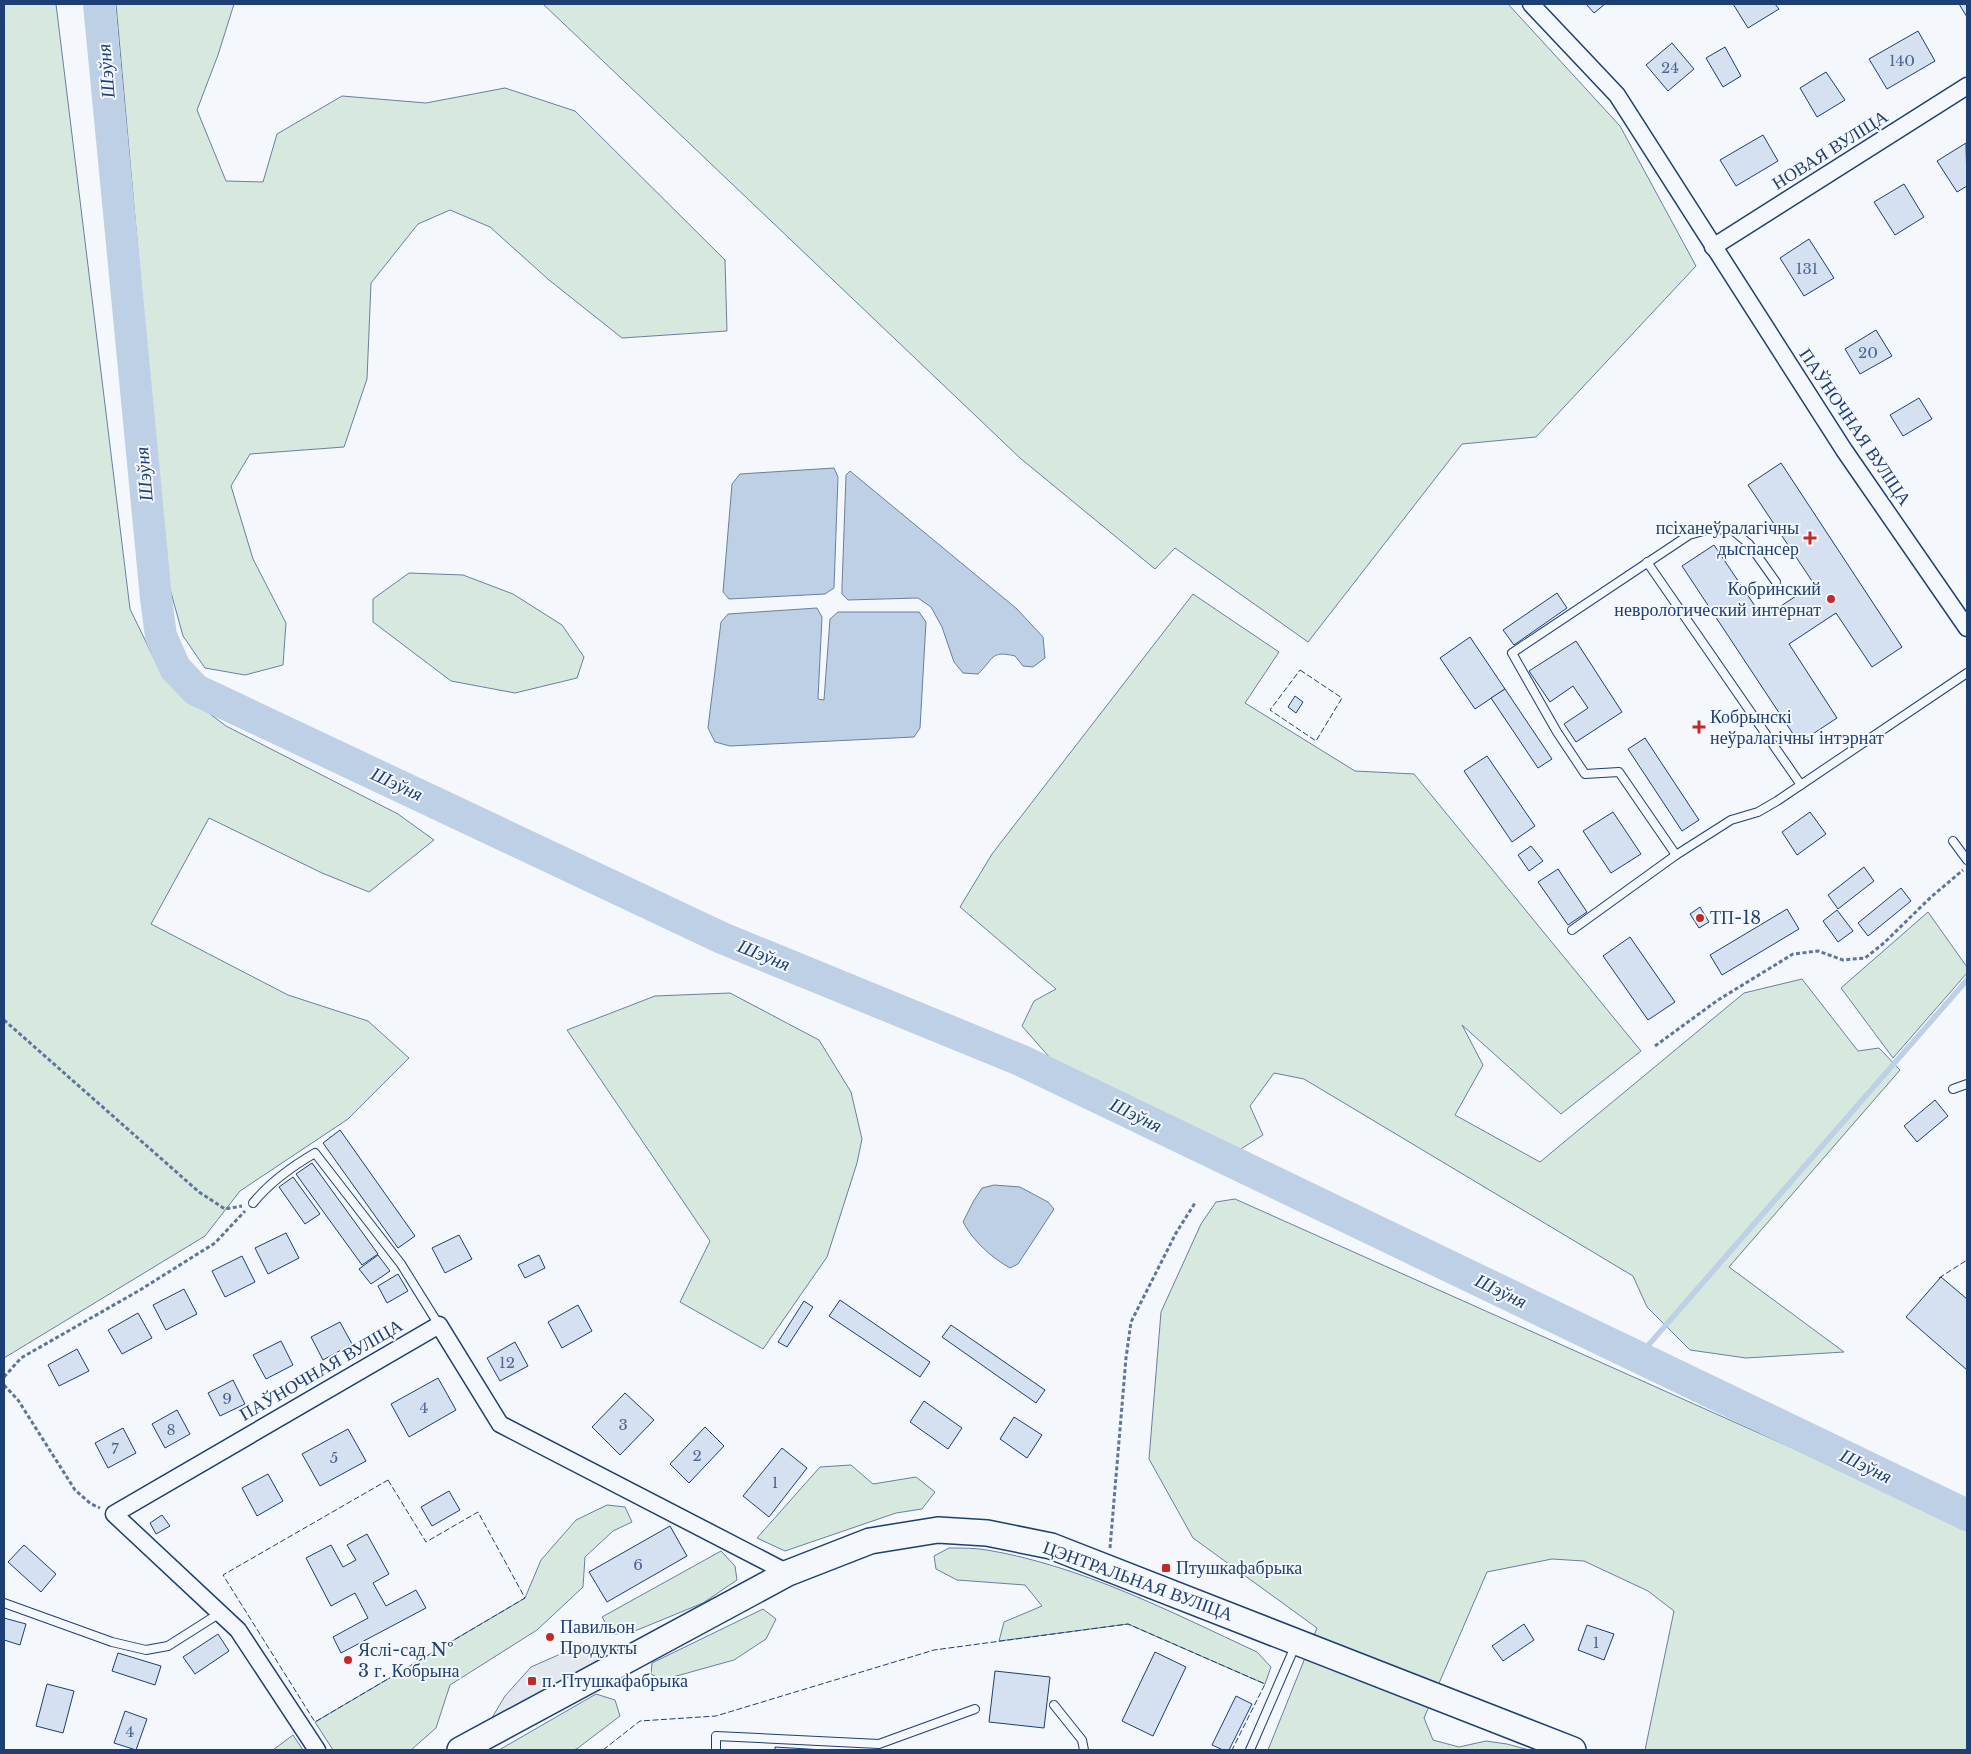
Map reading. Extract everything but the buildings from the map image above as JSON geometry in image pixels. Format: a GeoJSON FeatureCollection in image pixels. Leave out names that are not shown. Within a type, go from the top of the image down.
{"type":"FeatureCollection","features":[{"type":"Feature","properties":{"kind":"main road","name":"ЦЭНТРАЛЬНАЯ ВУЛІЦА"},"geometry":{"type":"LineString","coordinates":[[460,1750],[788,1573],[870,1541],[938,1530],[987,1533],[1051,1546],[1573,1750]]}},
{"type":"Feature","properties":{"kind":"street","name":"ПАЎНОЧНАЯ ВУЛІЦА"},"geometry":{"type":"LineString","coordinates":[[1531,4],[1617,95],[1844,450],[1967,628]]}},
{"type":"Feature","properties":{"kind":"street","name":"НОВАЯ ВУЛІЦА"},"geometry":{"type":"LineString","coordinates":[[1713,247],[1967,86]]}},
{"type":"Feature","properties":{"kind":"street","name":"ПАЎНОЧНАЯ ВУЛІЦА"},"geometry":{"type":"LineString","coordinates":[[114,1514],[439,1325]]}},
{"type":"Feature","properties":{"kind":"street"},"geometry":{"type":"LineString","coordinates":[[439,1325],[500,1424],[788,1573]]}},
{"type":"Feature","properties":{"kind":"street"},"geometry":{"type":"LineString","coordinates":[[114,1514],[238,1630],[317,1750]]}},
{"type":"Feature","properties":{"kind":"lane"},"geometry":{"type":"LineString","coordinates":[[1676,855],[1619,772],[1585,774],[1556,732],[1512,652],[1689,534],[1707,530],[1731,529],[1748,544],[1776,582]]}},
{"type":"Feature","properties":{"kind":"lane"},"geometry":{"type":"LineString","coordinates":[[1647,562],[1800,785]]}},
{"type":"Feature","properties":{"kind":"lane"},"geometry":{"type":"LineString","coordinates":[[1572,930],[1676,855],[1731,820],[1758,812],[1967,673]]}},
{"type":"Feature","properties":{"kind":"lane"},"geometry":{"type":"LineString","coordinates":[[1953,840],[1967,860]]}},
{"type":"Feature","properties":{"kind":"lane"},"geometry":{"type":"LineString","coordinates":[[1953,1089],[1967,1084]]}},
{"type":"Feature","properties":{"kind":"lane"},"geometry":{"type":"LineString","coordinates":[[253,1203],[265,1188],[292,1166],[316,1153],[401,1264],[439,1325]]}},
{"type":"Feature","properties":{"kind":"lane"},"geometry":{"type":"LineString","coordinates":[[4,1603],[112,1642],[146,1650],[168,1646],[220,1613]]}},
{"type":"Feature","properties":{"kind":"lane"},"geometry":{"type":"LineString","coordinates":[[1250,1750],[1297,1642]]}},
{"type":"Feature","properties":{"kind":"lane"},"geometry":{"type":"LineString","coordinates":[[1054,1705],[1082,1740],[1084,1750]]}},
{"type":"Feature","properties":{"kind":"lane"},"geometry":{"type":"LineString","coordinates":[[716,1750],[716,1736],[878,1747],[975,1709]]}},
{"type":"Feature","properties":{"kind":"path"},"geometry":{"type":"LineString","coordinates":[[1655,1046],[1718,1000],[1793,954],[1818,951],[1843,960],[1865,958],[1884,943],[1931,897],[1967,867]]}},
{"type":"Feature","properties":{"kind":"path"},"geometry":{"type":"LineString","coordinates":[[4,1020],[199,1192],[226,1209],[253,1203]]}},
{"type":"Feature","properties":{"kind":"path"},"geometry":{"type":"LineString","coordinates":[[4,1377],[21,1358],[140,1290],[215,1243],[253,1203]]}},
{"type":"Feature","properties":{"kind":"path"},"geometry":{"type":"LineString","coordinates":[[1109,1568],[1112,1511],[1131,1322],[1176,1233],[1195,1203]]}},
{"type":"Feature","properties":{"kind":"path"},"geometry":{"type":"LineString","coordinates":[[4,1385],[18,1400],[75,1490],[91,1504],[114,1514]]}},
{"type":"Feature","properties":{"kind":"shaded area"},"geometry":{"type":"Polygon","coordinates":[[[4,4],[56,4],[130,609],[164,679],[226,726],[398,814],[434,840],[369,892],[322,873],[209,818],[151,924],[288,995],[368,1021],[409,1058],[348,1119],[240,1191],[205,1236],[4,1358],[4,4]]]}},
{"type":"Feature","properties":{"kind":"shaded area"},"geometry":{"type":"Polygon","coordinates":[[[116,4],[234,4],[218,55],[197,110],[226,181],[263,182],[277,134],[342,96],[426,103],[505,88],[575,111],[725,260],[727,331],[622,338],[549,280],[490,227],[450,210],[418,224],[371,283],[367,379],[344,447],[250,454],[231,486],[253,559],[286,623],[283,665],[245,675],[205,668],[183,636],[167,578],[116,4]]]}},
{"type":"Feature","properties":{"kind":"shaded area"},"geometry":{"type":"Polygon","coordinates":[[[543,4],[1508,4],[1620,126],[1696,266],[1536,437],[1462,444],[1308,642],[1175,548],[1155,569],[1020,458],[543,4]]]}},
{"type":"Feature","properties":{"kind":"shaded area"},"geometry":{"type":"Polygon","coordinates":[[[409,573],[463,575],[513,594],[562,625],[584,657],[577,678],[515,693],[451,681],[373,622],[373,599],[409,573]]]}},
{"type":"Feature","properties":{"kind":"shaded area"},"geometry":{"type":"Polygon","coordinates":[[[1193,594],[1279,652],[1245,703],[1355,771],[1414,774],[1641,1051],[1561,1114],[1462,1025],[1483,1065],[1455,1115],[1540,1162],[1744,993],[1802,979],[1858,1051],[1879,1048],[1900,1070],[1729,1267],[1844,1352],[1746,1358],[1690,1350],[1647,1307],[1633,1276],[1304,1079],[1274,1073],[1250,1106],[1263,1135],[1236,1152],[1050,1058],[1022,1026],[1034,1001],[1056,989],[960,907],[992,854],[1193,594]]]}},
{"type":"Feature","properties":{"kind":"shaded area"},"geometry":{"type":"Polygon","coordinates":[[[1928,912],[1967,967],[1967,973],[1893,1058],[1841,988],[1928,912]]]}},
{"type":"Feature","properties":{"kind":"shaded area"},"geometry":{"type":"Polygon","coordinates":[[[730,993],[819,1040],[851,1092],[862,1139],[857,1163],[827,1257],[763,1349],[680,1302],[710,1241],[567,1030],[655,996],[730,993]]]}},
{"type":"Feature","properties":{"kind":"shaded area"},"geometry":{"type":"Polygon","coordinates":[[[1235,1199],[1967,1526],[1967,1750],[1645,1750],[1674,1611],[1648,1591],[1584,1561],[1552,1559],[1487,1572],[1424,1718],[1433,1740],[1459,1747],[1486,1741],[1529,1750],[1268,1750],[1317,1628],[1193,1538],[1149,1459],[1161,1312],[1201,1224],[1216,1202],[1235,1199]]]}},
{"type":"Feature","properties":{"kind":"shaded area"},"geometry":{"type":"Polygon","coordinates":[[[851,1465],[873,1484],[916,1477],[935,1492],[922,1509],[896,1513],[785,1551],[757,1538],[820,1467],[851,1465]]]}},
{"type":"Feature","properties":{"kind":"shaded area"},"geometry":{"type":"Polygon","coordinates":[[[607,1505],[625,1507],[632,1522],[613,1531],[585,1557],[583,1587],[537,1630],[450,1685],[436,1728],[411,1750],[333,1750],[315,1722],[525,1598],[541,1560],[576,1520],[607,1505]]]}},
{"type":"Feature","properties":{"kind":"shaded area"},"geometry":{"type":"Polygon","coordinates":[[[949,1548],[982,1549],[1022,1557],[1092,1579],[1159,1606],[1257,1652],[1271,1667],[1265,1684],[1128,1624],[999,1641],[1004,1622],[1042,1606],[1025,1585],[957,1580],[936,1569],[934,1556],[949,1548]]]}},
{"type":"Feature","properties":{"kind":"shaded area"},"geometry":{"type":"Polygon","coordinates":[[[721,1551],[735,1566],[737,1580],[703,1603],[630,1633],[612,1634],[602,1617],[721,1551]]]}},
{"type":"Feature","properties":{"kind":"shaded area"},"geometry":{"type":"Polygon","coordinates":[[[763,1609],[776,1619],[766,1639],[734,1660],[662,1680],[651,1674],[652,1663],[763,1609]]]}},
{"type":"Feature","properties":{"kind":"shaded area"},"geometry":{"type":"Polygon","coordinates":[[[574,1648],[626,1653],[484,1731],[505,1696],[531,1667],[574,1648]]]}},
{"type":"Feature","properties":{"kind":"shaded area"},"geometry":{"type":"Polygon","coordinates":[[[596,1694],[615,1700],[620,1716],[578,1748],[574,1750],[499,1750],[596,1694]]]}},
{"type":"Feature","properties":{"kind":"shaded area"},"geometry":{"type":"Polygon","coordinates":[[[293,1735],[303,1750],[273,1750],[293,1735]]]}},
{"type":"Feature","properties":{"kind":"water"},"geometry":{"type":"Polygon","coordinates":[[[834,468],[838,477],[834,588],[825,594],[729,599],[723,592],[732,484],[740,474],[834,468]]]}},
{"type":"Feature","properties":{"kind":"water"},"geometry":{"type":"Polygon","coordinates":[[[850,471],[1017,609],[1043,637],[1045,658],[1033,667],[1023,666],[1015,656],[1001,654],[993,657],[978,674],[963,673],[954,662],[942,627],[931,607],[918,598],[848,600],[842,594],[842,587],[846,475],[850,471]]]}},
{"type":"Feature","properties":{"kind":"water"},"geometry":{"type":"Polygon","coordinates":[[[817,608],[822,617],[818,699],[824,700],[830,619],[838,612],[919,612],[926,622],[920,728],[914,737],[730,746],[715,742],[708,728],[721,622],[728,614],[817,608]]]}},
{"type":"Feature","properties":{"kind":"water"},"geometry":{"type":"Polygon","coordinates":[[[994,1185],[1020,1187],[1048,1202],[1054,1209],[1018,1264],[1010,1268],[984,1248],[972,1236],[963,1222],[982,1188],[994,1185]]]}},
{"type":"Feature","properties":{"kind":"waterway","name":"Шэўня"},"geometry":{"type":"LineString","coordinates":[[99,4],[161,636],[175,668],[196,690],[722,938],[1020,1060],[1967,1515]]}},
{"type":"Feature","properties":{"kind":"waterway"},"geometry":{"type":"LineString","coordinates":[[1638,1357],[1967,980]]}},
{"type":"Feature","properties":{"kind":"fence"},"geometry":{"type":"LineString","coordinates":[[1300,670],[1342,698],[1316,741],[1270,710],[1300,670]]}},
{"type":"Feature","properties":{"kind":"fence"},"geometry":{"type":"LineString","coordinates":[[1939,1278],[1967,1260]]}},
{"type":"Feature","properties":{"kind":"fence"},"geometry":{"type":"LineString","coordinates":[[388,1480],[426,1542],[478,1512],[525,1598],[315,1722],[223,1575],[388,1480]]}},
{"type":"Feature","properties":{"kind":"fence"},"geometry":{"type":"LineString","coordinates":[[603,1750],[640,1721],[716,1716],[934,1650],[1128,1624],[1265,1684],[1232,1750]]}},
{"type":"Feature","properties":{"kind":"place","name":"псіханеўралагічны дыспансер"},"geometry":{"type":"Point","coordinates":[1810,538]}},
{"type":"Feature","properties":{"kind":"place","name":"Кобринский неврологический интернат"},"geometry":{"type":"Point","coordinates":[1831,599]}},
{"type":"Feature","properties":{"kind":"place","name":"Кобрынскі неўралагічны інтэрнат"},"geometry":{"type":"Point","coordinates":[1699,727]}},
{"type":"Feature","properties":{"kind":"place","name":"ТП-18"},"geometry":{"type":"Point","coordinates":[1700,918]}},
{"type":"Feature","properties":{"kind":"place","name":"Птушкафабрыка"},"geometry":{"type":"Point","coordinates":[1166,1568]}},
{"type":"Feature","properties":{"kind":"place","name":"Павильон Продукты"},"geometry":{"type":"Point","coordinates":[550,1637]}},
{"type":"Feature","properties":{"kind":"place","name":"Яслі-сад № 3 г. Кобрына"},"geometry":{"type":"Point","coordinates":[348,1660]}},
{"type":"Feature","properties":{"kind":"place","name":"п. Птушкафабрыка"},"geometry":{"type":"Point","coordinates":[532,1681]}}]}
